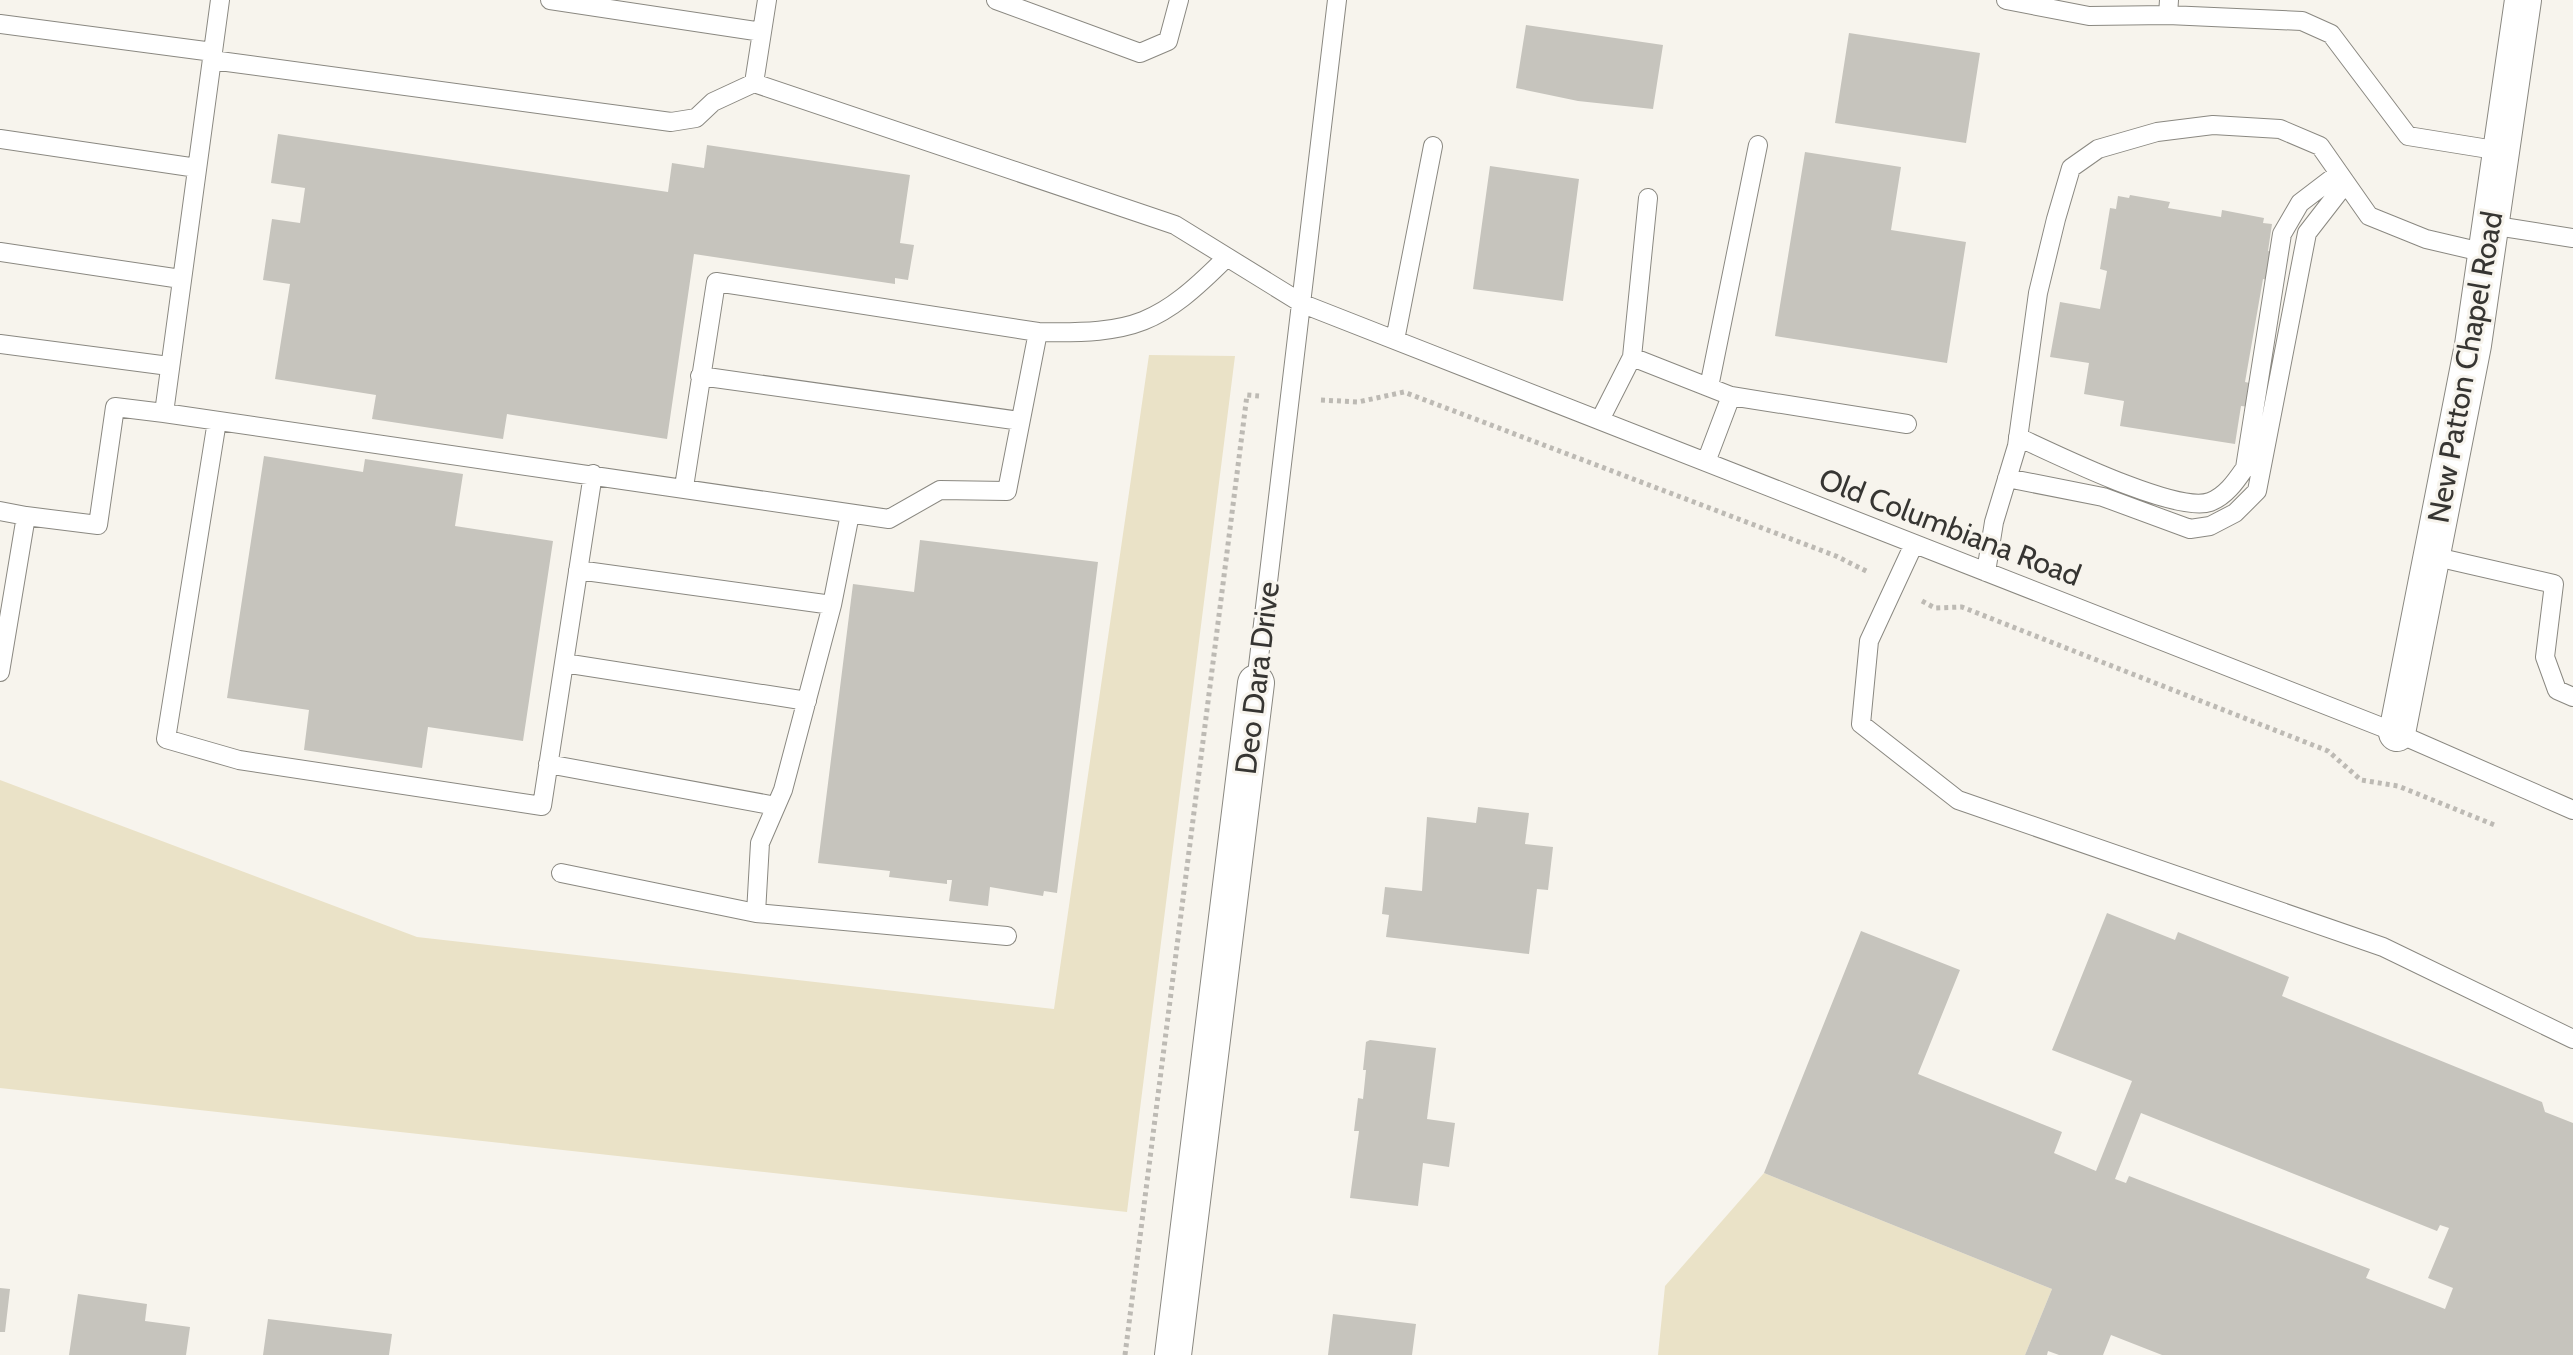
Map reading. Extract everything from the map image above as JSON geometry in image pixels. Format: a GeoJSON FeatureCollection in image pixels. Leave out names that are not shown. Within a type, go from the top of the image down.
{"type":"FeatureCollection","features":[{"type":"Feature","properties":{"kind":"street","name":"New Patton Chapel Road"},"geometry":{"type":"LineString","coordinates":[[2397,733],[2473,345],[2523,0]]}},
{"type":"Feature","properties":{"kind":"street","name":"Deo Dara Drive"},"geometry":{"type":"LineString","coordinates":[[1173,1355],[1256,683]]}},
{"type":"Feature","properties":{"kind":"lane"},"geometry":{"type":"LineString","coordinates":[[164,413],[220,0]]}},
{"type":"Feature","properties":{"kind":"lane"},"geometry":{"type":"LineString","coordinates":[[550,0],[762,32]]}},
{"type":"Feature","properties":{"kind":"lane"},"geometry":{"type":"LineString","coordinates":[[0,24],[671,122],[696,118],[713,102],[754,83],[767,0]]}},
{"type":"Feature","properties":{"kind":"lane"},"geometry":{"type":"LineString","coordinates":[[996,0],[1140,53],[1168,41],[1179,0]]}},
{"type":"Feature","properties":{"kind":"lane","name":"Deo Dara Drive"},"geometry":{"type":"LineString","coordinates":[[1256,683],[1337,0]]}},
{"type":"Feature","properties":{"kind":"lane"},"geometry":{"type":"LineString","coordinates":[[2006,0],[2089,16],[2168,7],[2302,21],[2331,34],[2408,136],[2501,151]]}},
{"type":"Feature","properties":{"kind":"lane","name":"Old Columbiana Road"},"geometry":{"type":"LineString","coordinates":[[754,83],[1175,225],[1303,304],[2397,733],[2573,810]]}},
{"type":"Feature","properties":{"kind":"lane"},"geometry":{"type":"LineString","coordinates":[[1986,572],[1994,522],[2018,437],[2038,293],[2071,168],[2098,149],[2157,132],[2213,125],[2280,129],[2320,146],[2369,216],[2426,239],[2573,238]]}},
{"type":"Feature","properties":{"kind":"lane"},"geometry":{"type":"LineString","coordinates":[[0,139],[197,168]]}},
{"type":"Feature","properties":{"kind":"lane"},"geometry":{"type":"LineString","coordinates":[[1709,387],[1758,145]]}},
{"type":"Feature","properties":{"kind":"lane"},"geometry":{"type":"LineString","coordinates":[[1395,340],[1433,146]]}},
{"type":"Feature","properties":{"kind":"lane"},"geometry":{"type":"LineString","coordinates":[[2018,437],[2086,469],[2184,502],[2209,502],[2230,489],[2245,468],[2282,234],[2300,203],[2342,179]]}},
{"type":"Feature","properties":{"kind":"lane"},"geometry":{"type":"LineString","coordinates":[[2007,478],[2103,497],[2190,529],[2210,526],[2235,513],[2257,491],[2307,233],[2342,179]]}},
{"type":"Feature","properties":{"kind":"lane"},"geometry":{"type":"LineString","coordinates":[[1600,420],[1632,357],[1648,198]]}},
{"type":"Feature","properties":{"kind":"lane"},"geometry":{"type":"LineString","coordinates":[[0,252],[181,279]]}},
{"type":"Feature","properties":{"kind":"lane"},"geometry":{"type":"LineString","coordinates":[[684,487],[716,282],[1038,332],[1083,333],[1139,325],[1184,299],[1227,257]]}},
{"type":"Feature","properties":{"kind":"lane"},"geometry":{"type":"LineString","coordinates":[[0,511],[98,525],[115,407],[889,519],[940,490],[1007,491],[1038,332]]}},
{"type":"Feature","properties":{"kind":"lane"},"geometry":{"type":"LineString","coordinates":[[0,344],[169,366]]}},
{"type":"Feature","properties":{"kind":"lane"},"geometry":{"type":"LineString","coordinates":[[1632,357],[1731,396],[1907,424]]}},
{"type":"Feature","properties":{"kind":"lane"},"geometry":{"type":"LineString","coordinates":[[700,376],[1020,421]]}},
{"type":"Feature","properties":{"kind":"lane"},"geometry":{"type":"LineString","coordinates":[[1706,462],[1731,396]]}},
{"type":"Feature","properties":{"kind":"lane"},"geometry":{"type":"LineString","coordinates":[[217,421],[166,739],[239,760],[542,806],[593,474]]}},
{"type":"Feature","properties":{"kind":"lane"},"geometry":{"type":"LineString","coordinates":[[756,913],[760,843],[776,806],[807,701],[832,605],[850,514]]}},
{"type":"Feature","properties":{"kind":"lane"},"geometry":{"type":"LineString","coordinates":[[0,672],[4,626],[26,516]]}},
{"type":"Feature","properties":{"kind":"lane"},"geometry":{"type":"LineString","coordinates":[[1914,544],[1869,641],[1861,724],[1958,800],[2383,947],[2573,1039]]}},
{"type":"Feature","properties":{"kind":"lane"},"geometry":{"type":"LineString","coordinates":[[2432,556],[2573,587]]}},
{"type":"Feature","properties":{"kind":"lane"},"geometry":{"type":"LineString","coordinates":[[578,570],[832,605]]}},
{"type":"Feature","properties":{"kind":"lane"},"geometry":{"type":"LineString","coordinates":[[2554,584],[2545,657],[2557,690],[2573,697]]}},
{"type":"Feature","properties":{"kind":"lane"},"geometry":{"type":"LineString","coordinates":[[564,663],[807,701]]}},
{"type":"Feature","properties":{"kind":"lane"},"geometry":{"type":"LineString","coordinates":[[548,764],[776,806]]}},
{"type":"Feature","properties":{"kind":"lane"},"geometry":{"type":"LineString","coordinates":[[561,873],[756,913],[1007,936]]}},
{"type":"Feature","properties":{"kind":"path"},"geometry":{"type":"LineString","coordinates":[[1125,1355],[1247,395],[1358,402],[1404,392],[1836,556],[1935,608],[1962,607],[2328,751],[2361,780],[2398,786],[2497,826]]}},
{"type":"Feature","properties":{"kind":"shaded area"},"geometry":{"type":"Polygon","coordinates":[[[1149,355],[1235,356],[1127,1212],[0,1088],[0,780],[417,937],[1054,1009],[1149,355]]]}},
{"type":"Feature","properties":{"kind":"shaded area"},"geometry":{"type":"Polygon","coordinates":[[[1764,1173],[2052,1289],[2025,1355],[1658,1355],[1665,1286],[1764,1173]]]}},
{"type":"Feature","properties":{"kind":"building"},"geometry":{"type":"Polygon","coordinates":[[[1526,25],[1663,45],[1653,109],[1578,101],[1516,88],[1526,25]]]}},
{"type":"Feature","properties":{"kind":"building"},"geometry":{"type":"Polygon","coordinates":[[[1849,33],[1980,53],[1966,143],[1835,123],[1849,33]]]}},
{"type":"Feature","properties":{"kind":"building"},"geometry":{"type":"Polygon","coordinates":[[[278,134],[668,192],[672,163],[704,168],[707,145],[910,175],[900,243],[914,245],[908,280],[895,278],[895,284],[694,254],[667,439],[507,414],[503,439],[372,419],[376,395],[275,379],[290,284],[263,280],[272,219],[300,223],[305,188],[271,183],[278,134]]]}},
{"type":"Feature","properties":{"kind":"building"},"geometry":{"type":"Polygon","coordinates":[[[1805,152],[1901,167],[1891,230],[1966,242],[1947,363],[1775,336],[1805,152]]]}},
{"type":"Feature","properties":{"kind":"building"},"geometry":{"type":"Polygon","coordinates":[[[1490,166],[1579,179],[1563,301],[1473,289],[1490,166]]]}},
{"type":"Feature","properties":{"kind":"building"},"geometry":{"type":"Polygon","coordinates":[[[2130,195],[2170,202],[2168,208],[2221,217],[2222,210],[2264,218],[2263,223],[2272,224],[2268,251],[2273,252],[2268,280],[2263,279],[2245,382],[2254,384],[2250,407],[2241,406],[2235,444],[2120,426],[2124,401],[2084,394],[2089,363],[2050,357],[2060,302],[2100,309],[2107,271],[2100,269],[2110,208],[2116,209],[2118,196],[2129,198],[2130,195]]]}},
{"type":"Feature","properties":{"kind":"building"},"geometry":{"type":"Polygon","coordinates":[[[264,456],[363,472],[365,459],[463,474],[455,526],[553,541],[523,741],[428,727],[422,768],[304,750],[309,710],[227,698],[264,456]]]}},
{"type":"Feature","properties":{"kind":"building"},"geometry":{"type":"Polygon","coordinates":[[[920,540],[1098,562],[1057,893],[1044,891],[1043,896],[990,887],[988,906],[949,901],[952,880],[947,880],[947,884],[889,877],[890,871],[818,863],[853,584],[914,592],[920,540]]]}},
{"type":"Feature","properties":{"kind":"building"},"geometry":{"type":"Polygon","coordinates":[[[1478,807],[1529,813],[1525,844],[1553,847],[1548,890],[1537,889],[1529,954],[1386,937],[1389,915],[1382,914],[1385,887],[1422,891],[1427,817],[1476,823],[1478,807]]]}},
{"type":"Feature","properties":{"kind":"building"},"geometry":{"type":"Polygon","coordinates":[[[2107,913],[2175,940],[2178,932],[2289,977],[2282,996],[2542,1102],[2545,1112],[2573,1123],[2573,1355],[2162,1355],[2111,1335],[2103,1355],[2059,1355],[2048,1351],[2047,1355],[2025,1355],[2052,1289],[1764,1173],[1861,931],[1960,970],[1918,1074],[2062,1132],[2054,1153],[2096,1171],[2132,1081],[2052,1050],[2107,913]],[[2141,1113],[2115,1179],[2126,1183],[2129,1176],[2370,1269],[2366,1278],[2445,1309],[2453,1288],[2428,1278],[2449,1228],[2440,1225],[2437,1231],[2141,1113]]]}},
{"type":"Feature","properties":{"kind":"building"},"geometry":{"type":"Polygon","coordinates":[[[1366,1042],[1436,1048],[1427,1119],[1455,1123],[1449,1167],[1423,1163],[1418,1206],[1350,1198],[1359,1131],[1354,1131],[1358,1098],[1363,1099],[1366,1042]]]}},
{"type":"Feature","properties":{"kind":"building"},"geometry":{"type":"Polygon","coordinates":[[[0,1288],[10,1289],[5,1332],[0,1332],[0,1288]]]}},
{"type":"Feature","properties":{"kind":"building"},"geometry":{"type":"Polygon","coordinates":[[[78,1294],[147,1304],[145,1321],[190,1327],[186,1355],[69,1355],[78,1294]]]}},
{"type":"Feature","properties":{"kind":"building"},"geometry":{"type":"Polygon","coordinates":[[[1333,1314],[1416,1324],[1412,1355],[1328,1355],[1333,1314]]]}},
{"type":"Feature","properties":{"kind":"building"},"geometry":{"type":"Polygon","coordinates":[[[268,1319],[392,1334],[389,1355],[263,1355],[268,1319]]]}}]}
